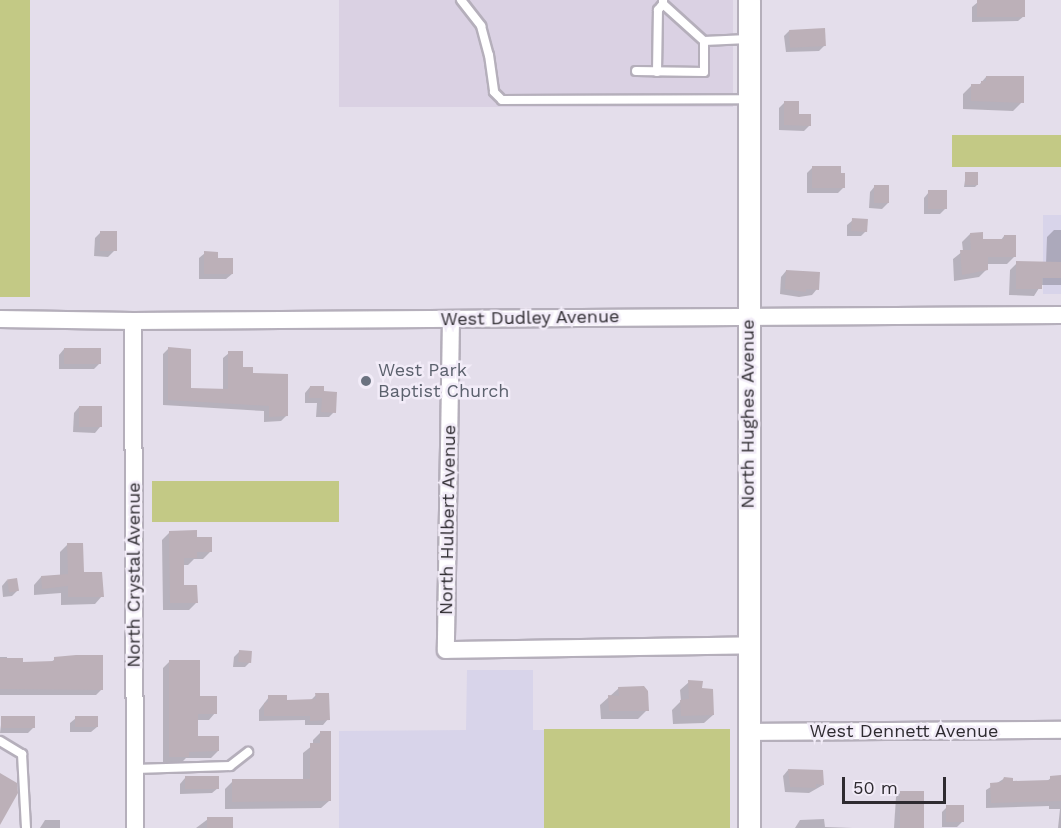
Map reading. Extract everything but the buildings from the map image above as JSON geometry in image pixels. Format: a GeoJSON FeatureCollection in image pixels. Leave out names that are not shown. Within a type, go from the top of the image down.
{"type":"FeatureCollection","features":[{"type":"Feature","properties":{"kind":"street","name":"North Hughes Avenue"},"geometry":{"type":"LineString","coordinates":[[748,828],[749,0]]}},
{"type":"Feature","properties":{"kind":"street","name":"West Dudley Avenue"},"geometry":{"type":"LineString","coordinates":[[0,319],[133,321],[1061,315]]}},
{"type":"Feature","properties":{"kind":"street","name":"North Hulbert Avenue"},"geometry":{"type":"LineString","coordinates":[[451,319],[446,650],[748,645]]}},
{"type":"Feature","properties":{"kind":"street","name":"North Crystal Avenue"},"geometry":{"type":"LineString","coordinates":[[133,321],[135,828]]}},
{"type":"Feature","properties":{"kind":"street","name":"West Dennett Avenue"},"geometry":{"type":"LineString","coordinates":[[748,732],[1061,730]]}},
{"type":"Feature","properties":{"kind":"lane"},"geometry":{"type":"LineString","coordinates":[[461,0],[481,26],[489,55],[494,92],[502,100],[748,99]]}},
{"type":"Feature","properties":{"kind":"lane"},"geometry":{"type":"LineString","coordinates":[[657,72],[658,10],[663,2],[704,41],[749,39]]}},
{"type":"Feature","properties":{"kind":"lane"},"geometry":{"type":"LineString","coordinates":[[636,71],[704,72],[704,41]]}},
{"type":"Feature","properties":{"kind":"lane"},"geometry":{"type":"LineString","coordinates":[[0,741],[22,754],[26,828]]}},
{"type":"Feature","properties":{"kind":"lane"},"geometry":{"type":"LineString","coordinates":[[135,769],[230,766],[248,752]]}},
{"type":"Feature","properties":{"kind":"shaded area"},"geometry":{"type":"Polygon","coordinates":[[[339,0],[733,0],[733,107],[339,107],[339,0]]]}},
{"type":"Feature","properties":{"kind":"shaded area"},"geometry":{"type":"Polygon","coordinates":[[[1043,215],[1061,215],[1061,294],[1043,294],[1043,215]]]}},
{"type":"Feature","properties":{"kind":"shaded area"},"geometry":{"type":"Polygon","coordinates":[[[467,670],[533,670],[533,730],[544,730],[544,828],[339,828],[339,731],[466,730],[467,670]]]}},
{"type":"Feature","properties":{"kind":"green space"},"geometry":{"type":"Polygon","coordinates":[[[0,0],[30,0],[30,297],[0,297],[0,0]]]}},
{"type":"Feature","properties":{"kind":"green space"},"geometry":{"type":"Polygon","coordinates":[[[952,135],[1061,135],[1061,167],[952,167],[952,135]]]}},
{"type":"Feature","properties":{"kind":"green space"},"geometry":{"type":"Polygon","coordinates":[[[152,481],[339,481],[339,522],[152,522],[152,481]]]}},
{"type":"Feature","properties":{"kind":"green space"},"geometry":{"type":"Polygon","coordinates":[[[544,729],[730,729],[730,828],[544,828],[544,729]]]}},
{"type":"Feature","properties":{"kind":"place","name":"West Park Baptist Church"},"geometry":{"type":"Point","coordinates":[366,381]}}]}
